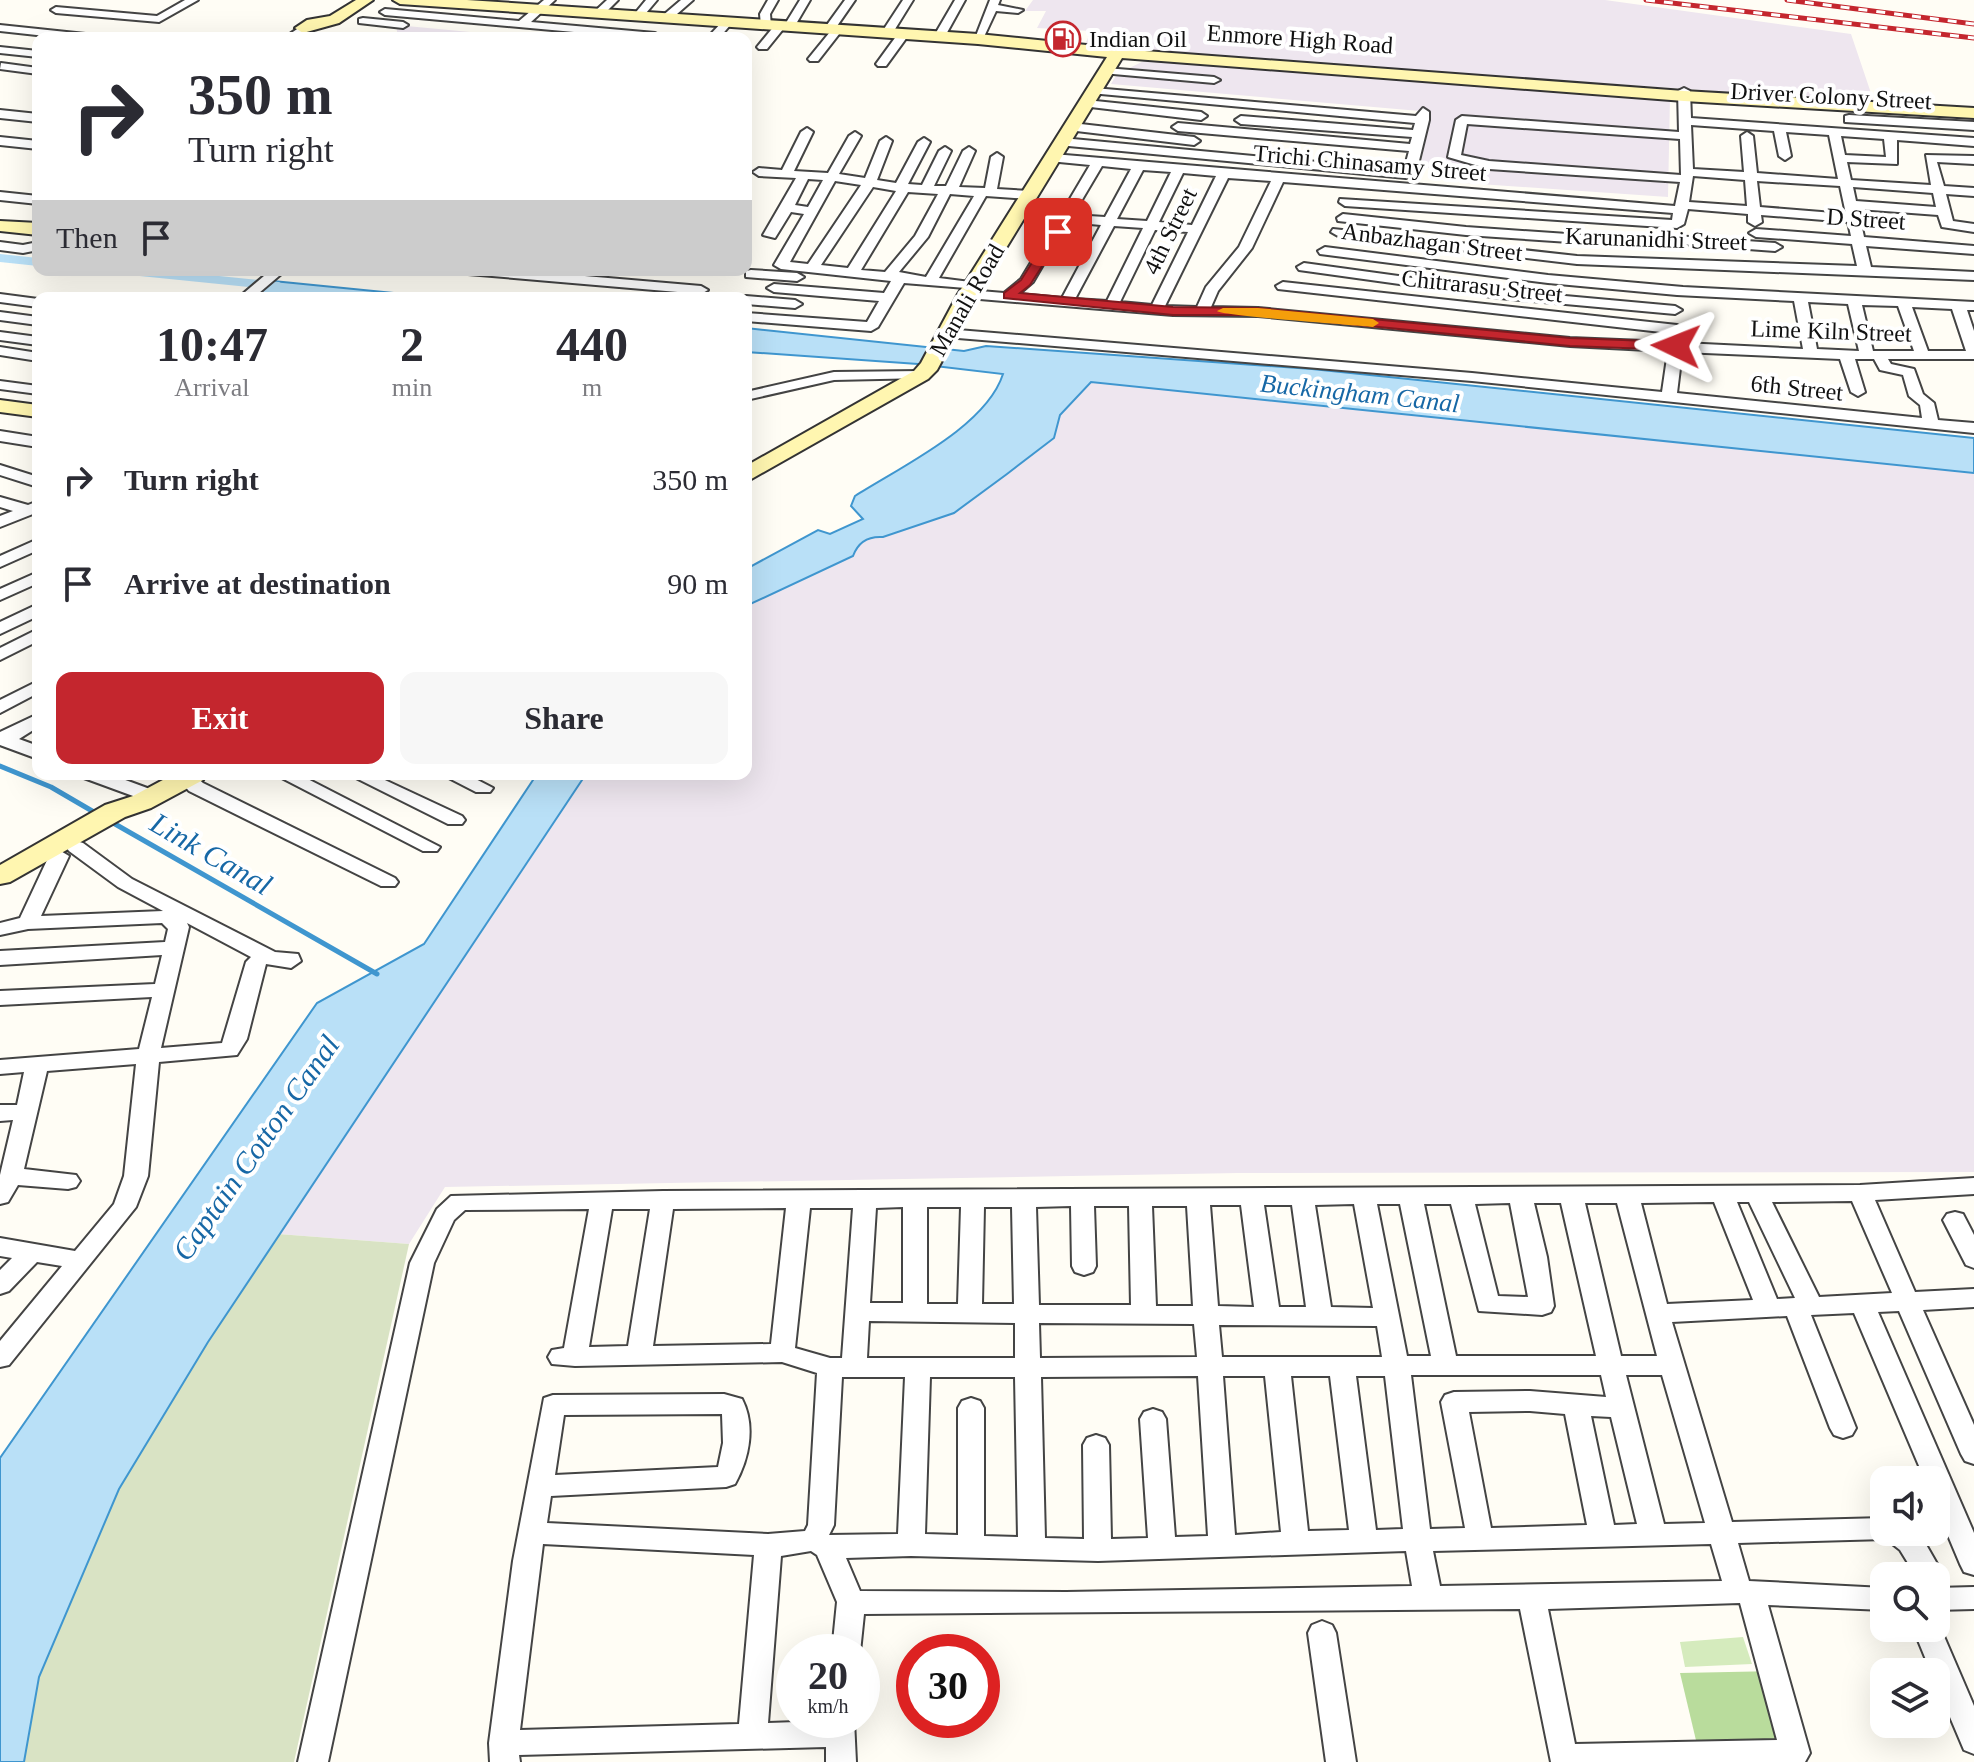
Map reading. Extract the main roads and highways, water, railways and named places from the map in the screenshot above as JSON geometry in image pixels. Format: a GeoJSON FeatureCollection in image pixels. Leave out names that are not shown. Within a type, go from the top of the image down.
{"type":"FeatureCollection","features":[{"type":"Feature","properties":{"kind":"main road"},"geometry":{"type":"LineString","coordinates":[[300,32],[336,19],[366,0]]}},
{"type":"Feature","properties":{"kind":"main road"},"geometry":{"type":"LineString","coordinates":[[406,1],[940,36],[1124,52]]}},
{"type":"Feature","properties":{"kind":"main road"},"geometry":{"type":"LineString","coordinates":[[305,32],[329,29],[327,32]]}},
{"type":"Feature","properties":{"kind":"main road","name":"Enmore High Road"},"geometry":{"type":"LineString","coordinates":[[1124,52],[1684,104],[1974,112]]}},
{"type":"Feature","properties":{"kind":"main road","name":"Enmore High Road"},"geometry":{"type":"LineString","coordinates":[[1124,52],[1684,104]]}},
{"type":"Feature","properties":{"kind":"main road","name":"Manali Road"},"geometry":{"type":"LineString","coordinates":[[752,471],[925,370],[1074,123],[1114,72],[1124,52]]}},
{"type":"Feature","properties":{"kind":"main road"},"geometry":{"type":"LineString","coordinates":[[0,226],[32,229]]}},
{"type":"Feature","properties":{"kind":"main road"},"geometry":{"type":"LineString","coordinates":[[0,406],[32,410]]}},
{"type":"Feature","properties":{"kind":"main road"},"geometry":{"type":"LineString","coordinates":[[0,890],[183,780]]}},
{"type":"Feature","properties":{"kind":"main road"},"geometry":{"type":"LineString","coordinates":[[0,876],[75,844]]}},
{"type":"Feature","properties":{"kind":"water"},"geometry":{"type":"Polygon","coordinates":[[[273,281],[384,292],[260,292],[273,281]]]}},
{"type":"Feature","properties":{"kind":"water"},"geometry":{"type":"Polygon","coordinates":[[[752,329],[964,351],[986,346],[1312,369],[1974,438],[1974,473],[1091,382],[1060,415],[1054,438],[954,513],[869,539],[858,547],[853,556],[752,603],[752,566],[818,530],[830,534],[863,519],[851,506],[855,496],[961,428],[994,393],[1003,374],[918,364],[752,352],[752,329]]]}},
{"type":"Feature","properties":{"kind":"water","name":"Captain Cotton Canal"},"geometry":{"type":"Polygon","coordinates":[[[533,780],[582,780],[208,1342],[119,1489],[39,1677],[24,1762],[0,1762],[0,1458],[317,1003],[424,944],[533,780]]]}},
{"type":"Feature","properties":{"kind":"waterway","name":"Buckingham Canal"},"geometry":{"type":"LineString","coordinates":[[0,258],[32,261]]}},
{"type":"Feature","properties":{"kind":"waterway","name":"Buckingham Canal"},"geometry":{"type":"LineString","coordinates":[[180,276],[279,286]]}},
{"type":"Feature","properties":{"kind":"waterway","name":"Link Canal"},"geometry":{"type":"LineString","coordinates":[[0,766],[32,779]]}},
{"type":"Feature","properties":{"kind":"waterway","name":"Link Canal"},"geometry":{"type":"LineString","coordinates":[[34,780],[99,815]]}},
{"type":"Feature","properties":{"kind":"waterway","name":"Link Canal"},"geometry":{"type":"LineString","coordinates":[[108,820],[377,974]]}},
{"type":"Feature","properties":{"kind":"railway"},"geometry":{"type":"LineString","coordinates":[[1646,0],[1974,38]]}},
{"type":"Feature","properties":{"kind":"railway"},"geometry":{"type":"LineString","coordinates":[[1787,0],[1974,24]]}},
{"type":"Feature","properties":{"kind":"place","name":"Indian Oil"},"geometry":{"type":"Point","coordinates":[1063,39]}}]}
